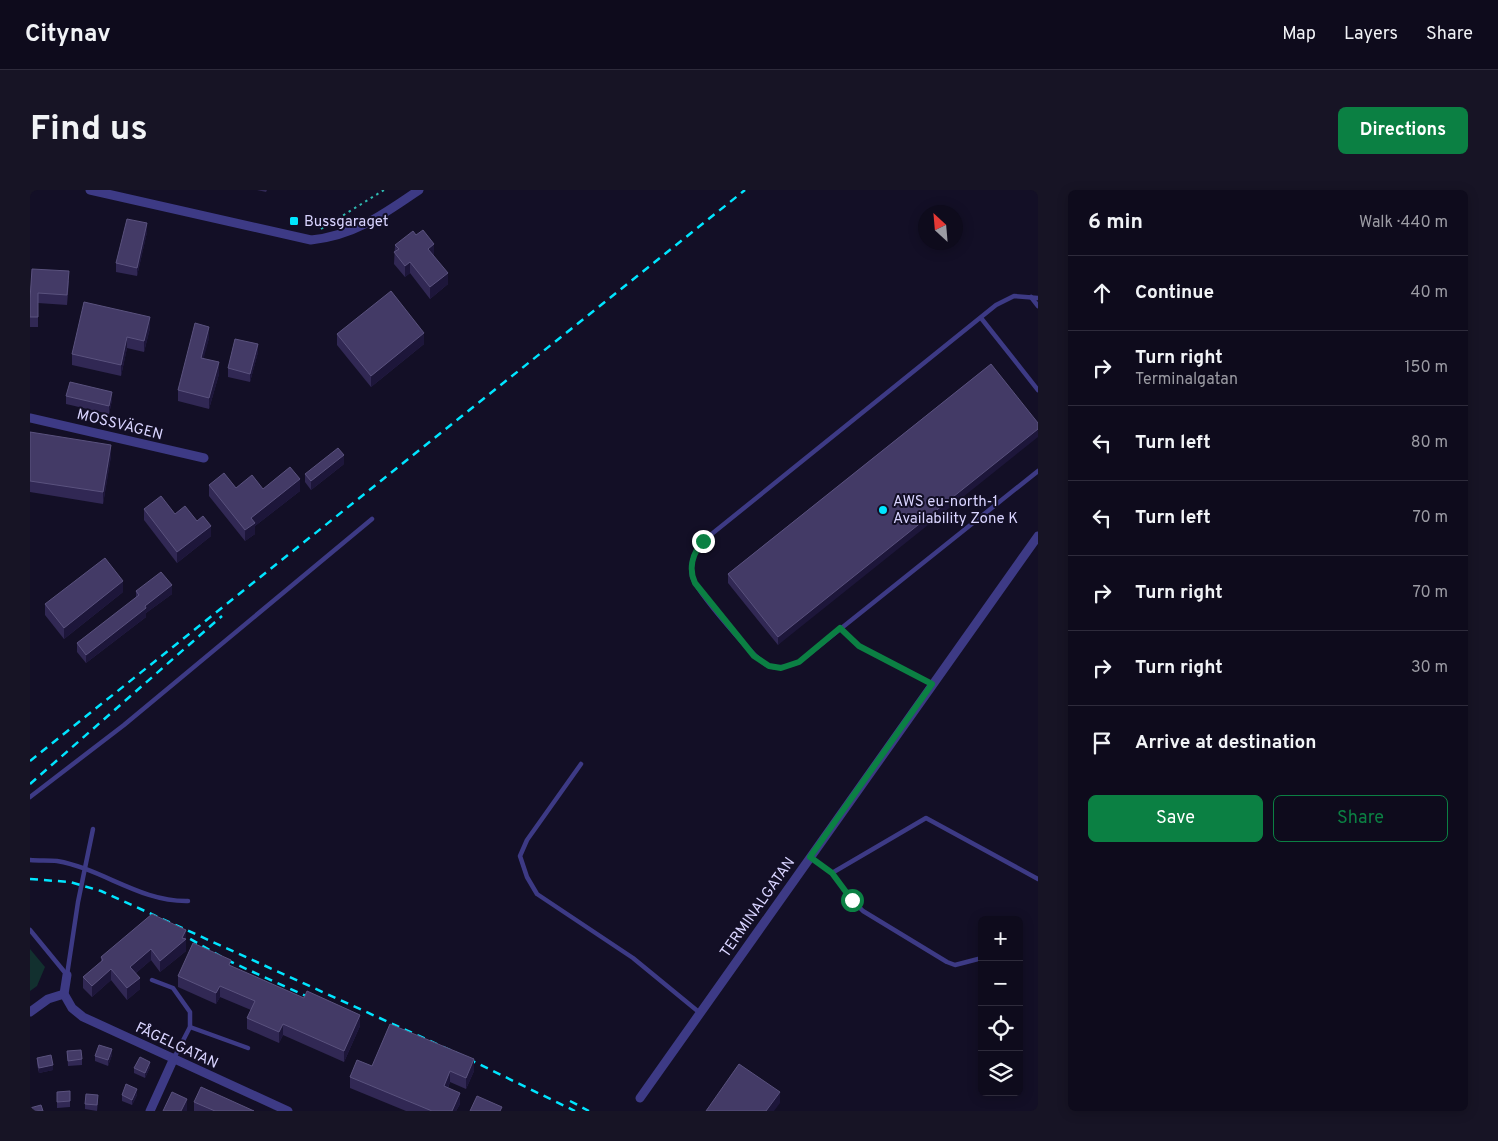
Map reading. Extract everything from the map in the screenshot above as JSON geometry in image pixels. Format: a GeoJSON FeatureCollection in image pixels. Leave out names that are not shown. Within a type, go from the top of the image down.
{"type":"FeatureCollection","features":[{"type":"Feature","properties":{"kind":"street"},"geometry":{"type":"LineString","coordinates":[[90,190],[311,240],[333,238],[347,233],[383,215],[419,190]]}},
{"type":"Feature","properties":{"kind":"street","name":"MOSSVÄGEN"},"geometry":{"type":"LineString","coordinates":[[30,418],[204,458]]}},
{"type":"Feature","properties":{"kind":"street","name":"TERMINALGATAN"},"geometry":{"type":"LineString","coordinates":[[640,1098],[1038,536]]}},
{"type":"Feature","properties":{"kind":"street"},"geometry":{"type":"LineString","coordinates":[[30,1012],[48,999],[64,994],[67,974]]}},
{"type":"Feature","properties":{"kind":"street","name":"FÅGELGATAN"},"geometry":{"type":"LineString","coordinates":[[64,994],[72,1008],[83,1017],[288,1111]]}},
{"type":"Feature","properties":{"kind":"street"},"geometry":{"type":"LineString","coordinates":[[150,1111],[174,1058]]}},
{"type":"Feature","properties":{"kind":"lane"},"geometry":{"type":"LineString","coordinates":[[1038,298],[1022,295],[1008,298],[981,318],[711,535],[696,550],[692,566],[692,576],[695,583],[761,663],[781,668],[799,662],[1038,471]]}},
{"type":"Feature","properties":{"kind":"lane"},"geometry":{"type":"LineString","coordinates":[[1030,297],[1038,306]]}},
{"type":"Feature","properties":{"kind":"lane"},"geometry":{"type":"LineString","coordinates":[[981,318],[1038,390]]}},
{"type":"Feature","properties":{"kind":"lane"},"geometry":{"type":"LineString","coordinates":[[30,797],[124,725],[372,519]]}},
{"type":"Feature","properties":{"kind":"lane"},"geometry":{"type":"LineString","coordinates":[[840,628],[859,646],[932,684]]}},
{"type":"Feature","properties":{"kind":"lane"},"geometry":{"type":"LineString","coordinates":[[581,764],[526,840],[520,856],[527,877],[537,894],[633,958],[700,1013]]}},
{"type":"Feature","properties":{"kind":"lane"},"geometry":{"type":"LineString","coordinates":[[832,873],[926,818],[1038,879]]}},
{"type":"Feature","properties":{"kind":"lane"},"geometry":{"type":"LineString","coordinates":[[67,974],[84,869],[93,829]]}},
{"type":"Feature","properties":{"kind":"lane"},"geometry":{"type":"LineString","coordinates":[[810,857],[832,873],[852,900],[863,911],[947,962],[955,965],[978,959]]}},
{"type":"Feature","properties":{"kind":"lane"},"geometry":{"type":"LineString","coordinates":[[30,860],[56,861],[84,869],[153,897],[188,901]]}},
{"type":"Feature","properties":{"kind":"lane"},"geometry":{"type":"LineString","coordinates":[[30,930],[67,974]]}},
{"type":"Feature","properties":{"kind":"lane"},"geometry":{"type":"LineString","coordinates":[[152,980],[174,988],[190,1012],[190,1027],[174,1058]]}},
{"type":"Feature","properties":{"kind":"lane"},"geometry":{"type":"LineString","coordinates":[[190,1027],[248,1048]]}},
{"type":"Feature","properties":{"kind":"path"},"geometry":{"type":"LineString","coordinates":[[315,230],[384,190]]}},
{"type":"Feature","properties":{"kind":"green space"},"geometry":{"type":"Polygon","coordinates":[[[30,949],[45,967],[37,986],[30,991],[30,949]]]}},
{"type":"Feature","properties":{"kind":"building"},"geometry":{"type":"Polygon","coordinates":[[[127,219],[147,223],[137,268],[116,263],[127,219]]]}},
{"type":"Feature","properties":{"kind":"building"},"geometry":{"type":"Polygon","coordinates":[[[423,230],[434,244],[428,249],[448,273],[430,287],[410,262],[405,266],[394,252],[399,249],[395,245],[413,231],[416,235],[423,230]]]}},
{"type":"Feature","properties":{"kind":"building"},"geometry":{"type":"Polygon","coordinates":[[[32,269],[69,271],[67,295],[38,293],[38,317],[30,317],[32,269]]]}},
{"type":"Feature","properties":{"kind":"building"},"geometry":{"type":"Polygon","coordinates":[[[391,291],[424,333],[371,376],[337,334],[391,291]]]}},
{"type":"Feature","properties":{"kind":"building"},"geometry":{"type":"Polygon","coordinates":[[[84,302],[150,317],[144,341],[127,337],[121,365],[72,354],[84,302]]]}},
{"type":"Feature","properties":{"kind":"building"},"geometry":{"type":"Polygon","coordinates":[[[195,323],[209,327],[201,358],[219,362],[209,398],[178,390],[195,323]]]}},
{"type":"Feature","properties":{"kind":"building"},"geometry":{"type":"Polygon","coordinates":[[[235,339],[258,344],[250,374],[228,368],[235,339]]]}},
{"type":"Feature","properties":{"kind":"building","name":"AWS eu-north-1 Availability Zone K"},"geometry":{"type":"Polygon","coordinates":[[[991,364],[1038,423],[1038,429],[778,637],[728,574],[991,364]]]}},
{"type":"Feature","properties":{"kind":"building"},"geometry":{"type":"Polygon","coordinates":[[[70,382],[112,392],[109,406],[66,396],[70,382]]]}},
{"type":"Feature","properties":{"kind":"building"},"geometry":{"type":"Polygon","coordinates":[[[30,432],[111,445],[103,492],[30,481],[30,432]]]}},
{"type":"Feature","properties":{"kind":"building"},"geometry":{"type":"Polygon","coordinates":[[[338,448],[344,455],[311,481],[305,474],[338,448]]]}},
{"type":"Feature","properties":{"kind":"building"},"geometry":{"type":"Polygon","coordinates":[[[290,467],[300,479],[251,518],[255,523],[245,530],[209,485],[224,473],[236,488],[252,475],[263,489],[290,467]]]}},
{"type":"Feature","properties":{"kind":"building"},"geometry":{"type":"Polygon","coordinates":[[[161,496],[175,514],[185,506],[197,521],[203,516],[211,526],[177,552],[144,509],[161,496]]]}},
{"type":"Feature","properties":{"kind":"building"},"geometry":{"type":"Polygon","coordinates":[[[105,558],[123,581],[64,628],[45,604],[105,558]]]}},
{"type":"Feature","properties":{"kind":"building"},"geometry":{"type":"Polygon","coordinates":[[[161,572],[172,585],[86,655],[77,643],[139,595],[136,591],[161,572]]]}},
{"type":"Feature","properties":{"kind":"building"},"geometry":{"type":"Polygon","coordinates":[[[152,914],[186,930],[182,938],[186,939],[160,961],[151,949],[130,967],[140,978],[127,988],[111,969],[92,986],[83,977],[103,960],[101,957],[152,914]]]}},
{"type":"Feature","properties":{"kind":"building"},"geometry":{"type":"Polygon","coordinates":[[[193,943],[231,960],[229,965],[304,998],[307,991],[360,1015],[344,1051],[283,1024],[279,1032],[247,1018],[255,1001],[220,986],[216,993],[178,976],[193,943]]]}},
{"type":"Feature","properties":{"kind":"building"},"geometry":{"type":"Polygon","coordinates":[[[390,1024],[474,1059],[466,1078],[450,1071],[444,1086],[460,1093],[452,1111],[432,1111],[350,1077],[357,1060],[372,1066],[390,1024]]]}},
{"type":"Feature","properties":{"kind":"building"},"geometry":{"type":"Polygon","coordinates":[[[99,1045],[112,1049],[108,1060],[95,1056],[99,1045]]]}},
{"type":"Feature","properties":{"kind":"building"},"geometry":{"type":"Polygon","coordinates":[[[81,1050],[82,1059],[68,1061],[67,1051],[81,1050]]]}},
{"type":"Feature","properties":{"kind":"building"},"geometry":{"type":"Polygon","coordinates":[[[51,1055],[53,1065],[39,1068],[37,1058],[51,1055]]]}},
{"type":"Feature","properties":{"kind":"building"},"geometry":{"type":"Polygon","coordinates":[[[140,1057],[150,1062],[145,1073],[134,1068],[140,1057]]]}},
{"type":"Feature","properties":{"kind":"building"},"geometry":{"type":"Polygon","coordinates":[[[739,1064],[780,1092],[766,1111],[706,1111],[739,1064]]]}},
{"type":"Feature","properties":{"kind":"building"},"geometry":{"type":"Polygon","coordinates":[[[126,1084],[137,1089],[132,1100],[122,1095],[126,1084]]]}},
{"type":"Feature","properties":{"kind":"building"},"geometry":{"type":"Polygon","coordinates":[[[201,1087],[254,1111],[215,1111],[194,1102],[201,1087]]]}},
{"type":"Feature","properties":{"kind":"building"},"geometry":{"type":"Polygon","coordinates":[[[70,1091],[70,1101],[57,1102],[57,1092],[70,1091]]]}},
{"type":"Feature","properties":{"kind":"building"},"geometry":{"type":"Polygon","coordinates":[[[172,1092],[187,1099],[181,1111],[163,1111],[172,1092]]]}},
{"type":"Feature","properties":{"kind":"building"},"geometry":{"type":"Polygon","coordinates":[[[86,1094],[98,1095],[97,1105],[85,1104],[86,1094]]]}},
{"type":"Feature","properties":{"kind":"building"},"geometry":{"type":"Polygon","coordinates":[[[477,1096],[502,1107],[500,1111],[470,1111],[477,1096]]]}},
{"type":"Feature","properties":{"kind":"building"},"geometry":{"type":"Polygon","coordinates":[[[41,1105],[43,1111],[30,1111],[30,1108],[41,1105]]]}},
{"type":"Feature","properties":{"kind":"railway"},"geometry":{"type":"LineString","coordinates":[[30,761],[745,190]]}},
{"type":"Feature","properties":{"kind":"railway"},"geometry":{"type":"LineString","coordinates":[[30,784],[222,616]]}},
{"type":"Feature","properties":{"kind":"railway"},"geometry":{"type":"LineString","coordinates":[[30,879],[70,882],[101,891],[452,1051],[575,1111]]}},
{"type":"Feature","properties":{"kind":"railway"},"geometry":{"type":"LineString","coordinates":[[178,932],[229,961],[319,1002]]}},
{"type":"Feature","properties":{"kind":"railway"},"geometry":{"type":"LineString","coordinates":[[570,1101],[589,1111]]}},
{"type":"Feature","properties":{"kind":"place","name":"Bussgaraget"},"geometry":{"type":"Point","coordinates":[294,221]}},
{"type":"Feature","properties":{"kind":"place","name":"AWS eu-north-1 Availability Zone K"},"geometry":{"type":"Point","coordinates":[883,510]}},
{"type":"Feature","properties":{"kind":"route"},"geometry":{"type":"LineString","coordinates":[[703,541],[693,557],[692,576],[695,583],[761,663],[781,668],[799,662],[840,628],[859,646],[900,665],[932,684],[810,857],[832,873],[852,900]]}}]}
